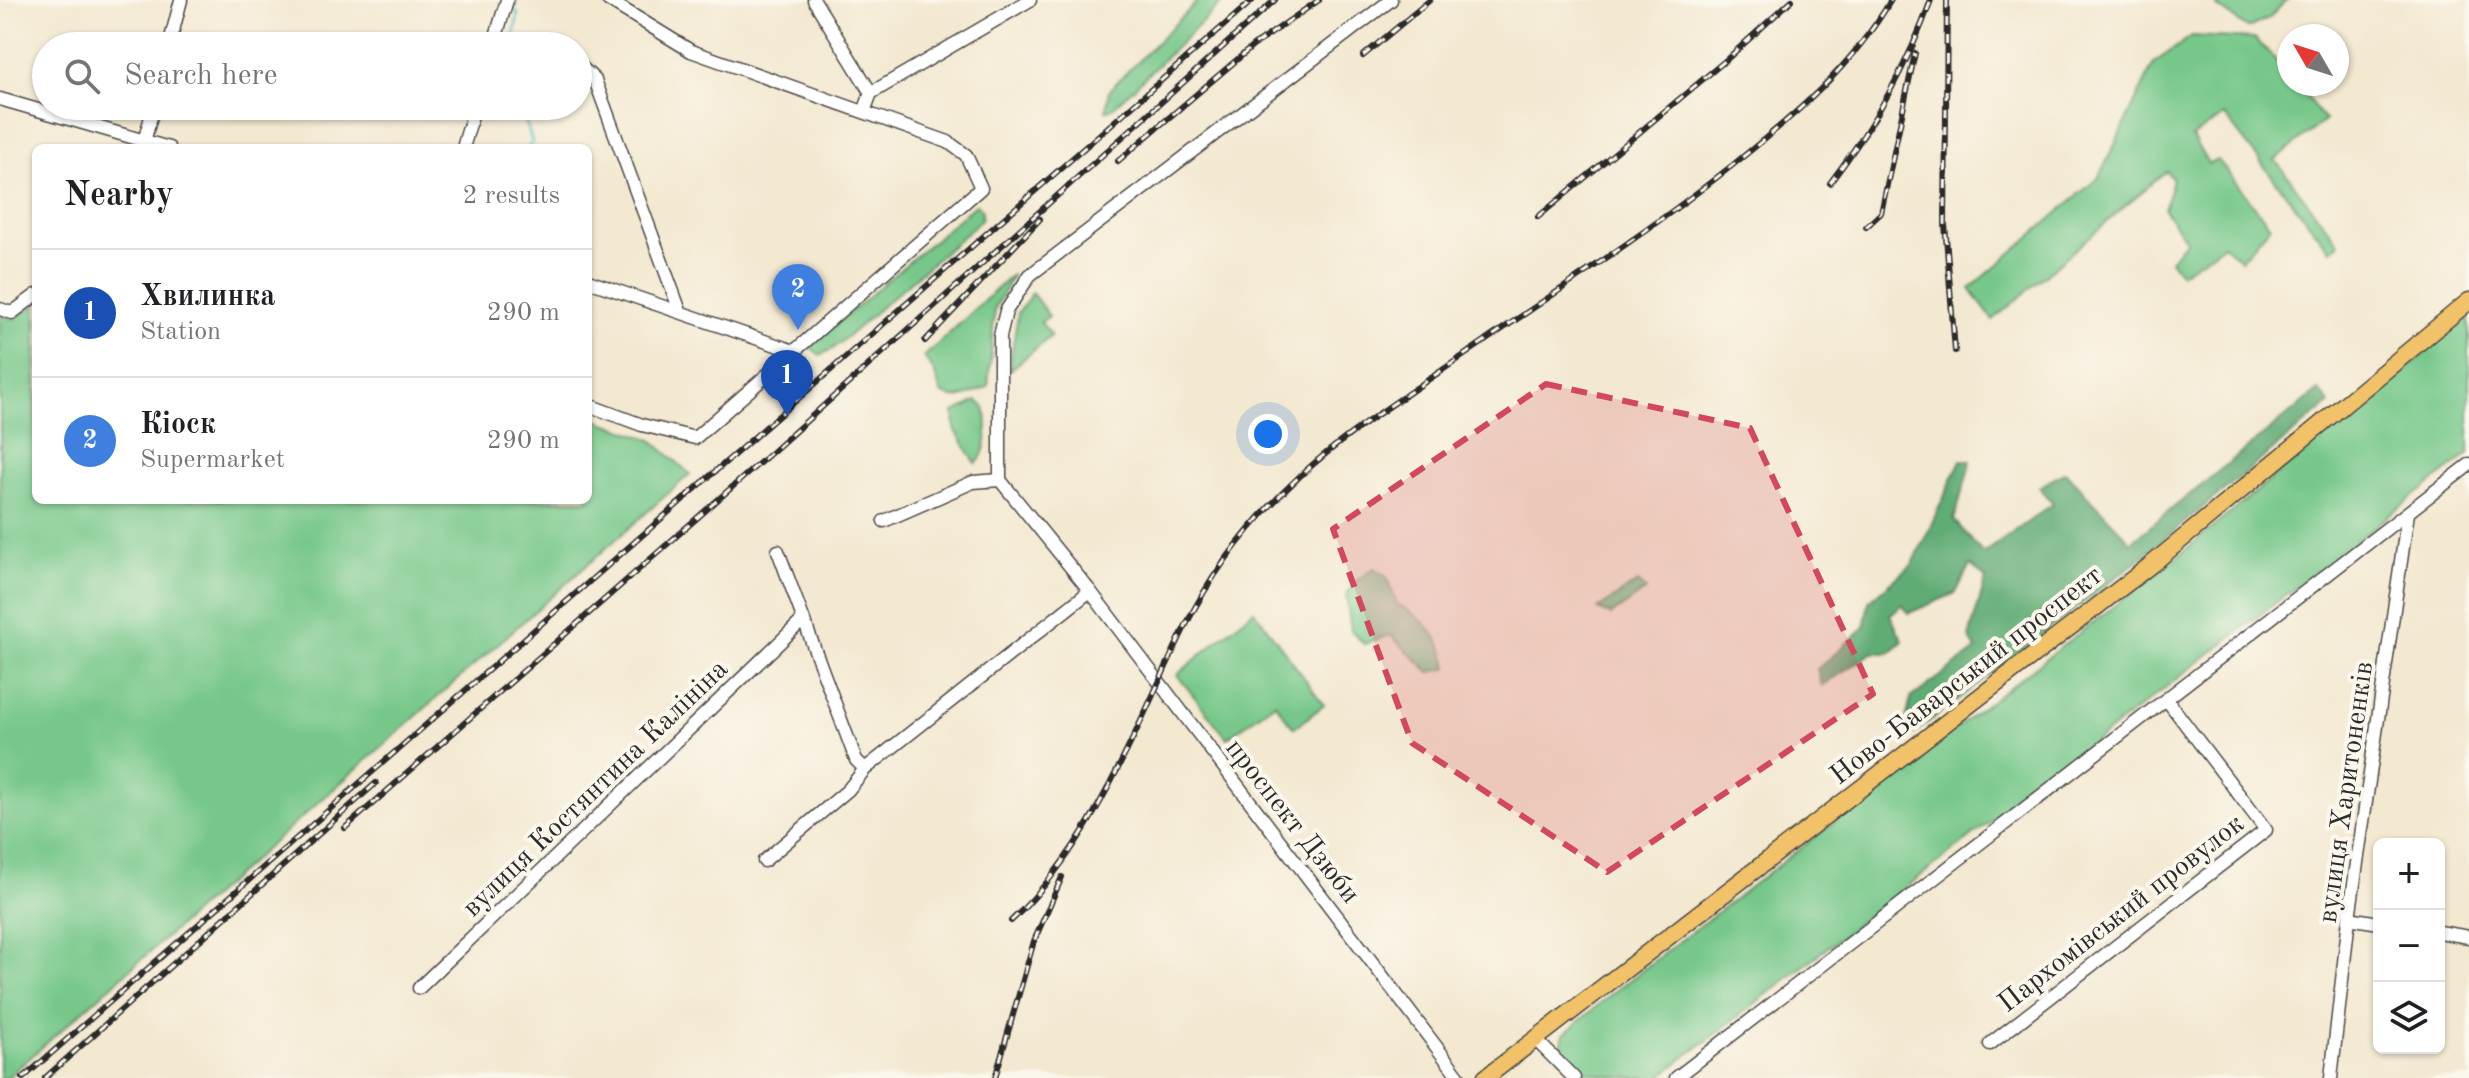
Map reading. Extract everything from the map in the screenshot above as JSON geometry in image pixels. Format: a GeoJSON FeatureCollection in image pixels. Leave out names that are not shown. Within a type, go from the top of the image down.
{"type":"FeatureCollection","features":[{"type":"Feature","properties":{"kind":"main road","name":"Ново-Баварський проспект"},"geometry":{"type":"LineString","coordinates":[[1485,1078],[2152,564],[2469,301]]}},
{"type":"Feature","properties":{"kind":"street"},"geometry":{"type":"LineString","coordinates":[[173,32],[181,0]]}},
{"type":"Feature","properties":{"kind":"street"},"geometry":{"type":"LineString","coordinates":[[497,32],[507,0]]}},
{"type":"Feature","properties":{"kind":"street"},"geometry":{"type":"LineString","coordinates":[[592,406],[642,425],[695,438],[981,188],[966,155],[948,142],[747,74],[691,51],[608,0]]}},
{"type":"Feature","properties":{"kind":"street"},"geometry":{"type":"LineString","coordinates":[[814,0],[871,93]]}},
{"type":"Feature","properties":{"kind":"street"},"geometry":{"type":"LineString","coordinates":[[864,112],[871,93],[1030,0]]}},
{"type":"Feature","properties":{"kind":"street"},"geometry":{"type":"LineString","coordinates":[[764,861],[848,790],[865,769],[1090,591],[1000,480],[1000,336],[1006,311],[1030,275],[1391,0]]}},
{"type":"Feature","properties":{"kind":"street"},"geometry":{"type":"LineString","coordinates":[[592,77],[680,311]]}},
{"type":"Feature","properties":{"kind":"street"},"geometry":{"type":"LineString","coordinates":[[0,99],[32,109]]}},
{"type":"Feature","properties":{"kind":"street"},"geometry":{"type":"LineString","coordinates":[[67,120],[144,144],[150,120]]}},
{"type":"Feature","properties":{"kind":"street"},"geometry":{"type":"LineString","coordinates":[[464,144],[471,120]]}},
{"type":"Feature","properties":{"kind":"street"},"geometry":{"type":"LineString","coordinates":[[592,282],[794,351]]}},
{"type":"Feature","properties":{"kind":"street"},"geometry":{"type":"LineString","coordinates":[[0,309],[12,313],[32,298]]}},
{"type":"Feature","properties":{"kind":"street"},"geometry":{"type":"LineString","coordinates":[[1676,1078],[2469,465]]}},
{"type":"Feature","properties":{"kind":"street"},"geometry":{"type":"LineString","coordinates":[[884,521],[973,482],[1000,480]]}},
{"type":"Feature","properties":{"kind":"street","name":"вулиця Харитоненків"},"geometry":{"type":"LineString","coordinates":[[2331,1078],[2349,918],[2408,513]]}},
{"type":"Feature","properties":{"kind":"street"},"geometry":{"type":"LineString","coordinates":[[778,551],[856,760],[865,769]]}},
{"type":"Feature","properties":{"kind":"street","name":"проспект Дзюби"},"geometry":{"type":"LineString","coordinates":[[1090,591],[1460,1078]]}},
{"type":"Feature","properties":{"kind":"street","name":"вулиця Костянтина Калініна"},"geometry":{"type":"LineString","coordinates":[[419,988],[803,620]]}},
{"type":"Feature","properties":{"kind":"street","name":"Пархомівський провулок"},"geometry":{"type":"LineString","coordinates":[[1990,1044],[2266,830],[2167,700]]}},
{"type":"Feature","properties":{"kind":"street"},"geometry":{"type":"LineString","coordinates":[[2349,918],[2373,922]]}},
{"type":"Feature","properties":{"kind":"street"},"geometry":{"type":"LineString","coordinates":[[2445,933],[2469,937]]}},
{"type":"Feature","properties":{"kind":"street"},"geometry":{"type":"LineString","coordinates":[[1536,1040],[1574,1078]]}},
{"type":"Feature","properties":{"kind":"highlighted area"},"geometry":{"type":"Polygon","coordinates":[[[1546,384],[1750,428],[1873,694],[1607,872],[1412,743],[1333,529],[1546,384]]]}},
{"type":"Feature","properties":{"kind":"green space"},"geometry":{"type":"Polygon","coordinates":[[[1199,0],[1225,0],[1113,108],[1106,111],[1109,90],[1199,0]]]}},
{"type":"Feature","properties":{"kind":"green space"},"geometry":{"type":"Polygon","coordinates":[[[2218,0],[2287,0],[2269,18],[2248,28],[2217,7],[2218,0]]]}},
{"type":"Feature","properties":{"kind":"green space"},"geometry":{"type":"Polygon","coordinates":[[[2192,36],[2256,39],[2277,62],[2277,96],[2306,96],[2325,120],[2275,160],[2339,243],[2330,250],[2224,115],[2192,137],[2208,164],[2218,160],[2270,226],[2241,260],[2224,245],[2180,274],[2170,260],[2186,240],[2164,209],[2173,179],[2166,171],[1993,320],[1970,289],[2099,177],[2154,63],[2192,36]]]}},
{"type":"Feature","properties":{"kind":"green space"},"geometry":{"type":"Polygon","coordinates":[[[976,204],[982,211],[981,220],[833,349],[820,355],[810,347],[976,204]]]}},
{"type":"Feature","properties":{"kind":"green space"},"geometry":{"type":"Polygon","coordinates":[[[1013,274],[995,308],[988,387],[959,397],[941,393],[934,371],[924,357],[1013,274]]]}},
{"type":"Feature","properties":{"kind":"green space"},"geometry":{"type":"Polygon","coordinates":[[[1032,293],[1049,316],[1041,322],[1051,336],[1009,371],[1018,313],[1032,293]]]}},
{"type":"Feature","properties":{"kind":"green space"},"geometry":{"type":"Polygon","coordinates":[[[32,307],[32,504],[592,504],[592,418],[652,440],[690,474],[7,1078],[0,1078],[0,315],[14,319],[32,307]]]}},
{"type":"Feature","properties":{"kind":"green space"},"geometry":{"type":"Polygon","coordinates":[[[2469,317],[2469,454],[1658,1078],[1593,1073],[1559,1058],[1564,1034],[1610,995],[2157,573],[2469,317]]]}},
{"type":"Feature","properties":{"kind":"green space"},"geometry":{"type":"Polygon","coordinates":[[[2319,390],[2330,403],[2145,555],[1910,736],[1904,728],[1911,698],[1976,650],[1969,637],[1986,578],[1970,565],[1956,593],[1909,613],[1902,604],[1890,615],[1903,641],[1889,653],[1872,653],[1822,686],[1817,669],[1864,628],[1869,601],[1913,564],[1961,460],[1971,461],[1954,520],[1983,554],[2053,504],[2039,487],[2065,472],[2131,542],[2319,390]]]}},
{"type":"Feature","properties":{"kind":"green space"},"geometry":{"type":"Polygon","coordinates":[[[977,401],[985,407],[987,429],[983,452],[976,464],[955,429],[954,412],[977,401]]]}},
{"type":"Feature","properties":{"kind":"green space"},"geometry":{"type":"Polygon","coordinates":[[[1374,568],[1386,576],[1397,604],[1415,615],[1437,638],[1448,668],[1430,672],[1390,635],[1364,644],[1351,630],[1346,595],[1354,583],[1374,568]]]}},
{"type":"Feature","properties":{"kind":"green space"},"geometry":{"type":"Polygon","coordinates":[[[1638,582],[1646,590],[1611,615],[1598,609],[1638,582]]]}},
{"type":"Feature","properties":{"kind":"green space"},"geometry":{"type":"Polygon","coordinates":[[[1254,610],[1324,705],[1294,728],[1275,703],[1227,738],[1177,675],[1254,610]]]}},
{"type":"Feature","properties":{"kind":"waterway"},"geometry":{"type":"LineString","coordinates":[[513,9],[518,14],[515,32]]}},
{"type":"Feature","properties":{"kind":"waterway"},"geometry":{"type":"LineString","coordinates":[[525,120],[531,144]]}},
{"type":"Feature","properties":{"kind":"railway"},"geometry":{"type":"LineString","coordinates":[[23,1078],[1253,0]]}},
{"type":"Feature","properties":{"kind":"railway"},"geometry":{"type":"LineString","coordinates":[[345,828],[772,452],[1275,0]]}},
{"type":"Feature","properties":{"kind":"railway"},"geometry":{"type":"LineString","coordinates":[[1118,161],[1253,46],[1319,0]]}},
{"type":"Feature","properties":{"kind":"railway"},"geometry":{"type":"LineString","coordinates":[[1363,56],[1430,0]]}},
{"type":"Feature","properties":{"kind":"railway"},"geometry":{"type":"LineString","coordinates":[[1538,217],[1726,60],[1792,0]]}},
{"type":"Feature","properties":{"kind":"railway"},"geometry":{"type":"LineString","coordinates":[[1011,921],[1041,890],[1090,819],[1209,584],[1251,527],[1283,492],[1333,447],[1626,244],[1734,164],[1800,109],[1840,69],[1891,0]]}},
{"type":"Feature","properties":{"kind":"railway"},"geometry":{"type":"LineString","coordinates":[[1830,183],[1888,95],[1931,0]]}},
{"type":"Feature","properties":{"kind":"railway"},"geometry":{"type":"LineString","coordinates":[[1947,0],[1945,224],[1955,351]]}},
{"type":"Feature","properties":{"kind":"railway"},"geometry":{"type":"LineString","coordinates":[[1866,227],[1881,213],[1915,53]]}},
{"type":"Feature","properties":{"kind":"railway"},"geometry":{"type":"LineString","coordinates":[[925,341],[1040,219]]}},
{"type":"Feature","properties":{"kind":"railway"},"geometry":{"type":"LineString","coordinates":[[45,1078],[376,783]]}},
{"type":"Feature","properties":{"kind":"railway"},"geometry":{"type":"LineString","coordinates":[[995,1078],[1034,941],[1062,877]]}},
{"type":"Feature","properties":{"kind":"place","name":"Кіоск"},"geometry":{"type":"Point","coordinates":[798,330]}},
{"type":"Feature","properties":{"kind":"place","name":"Хвилинка"},"geometry":{"type":"Point","coordinates":[787,416]}}]}
